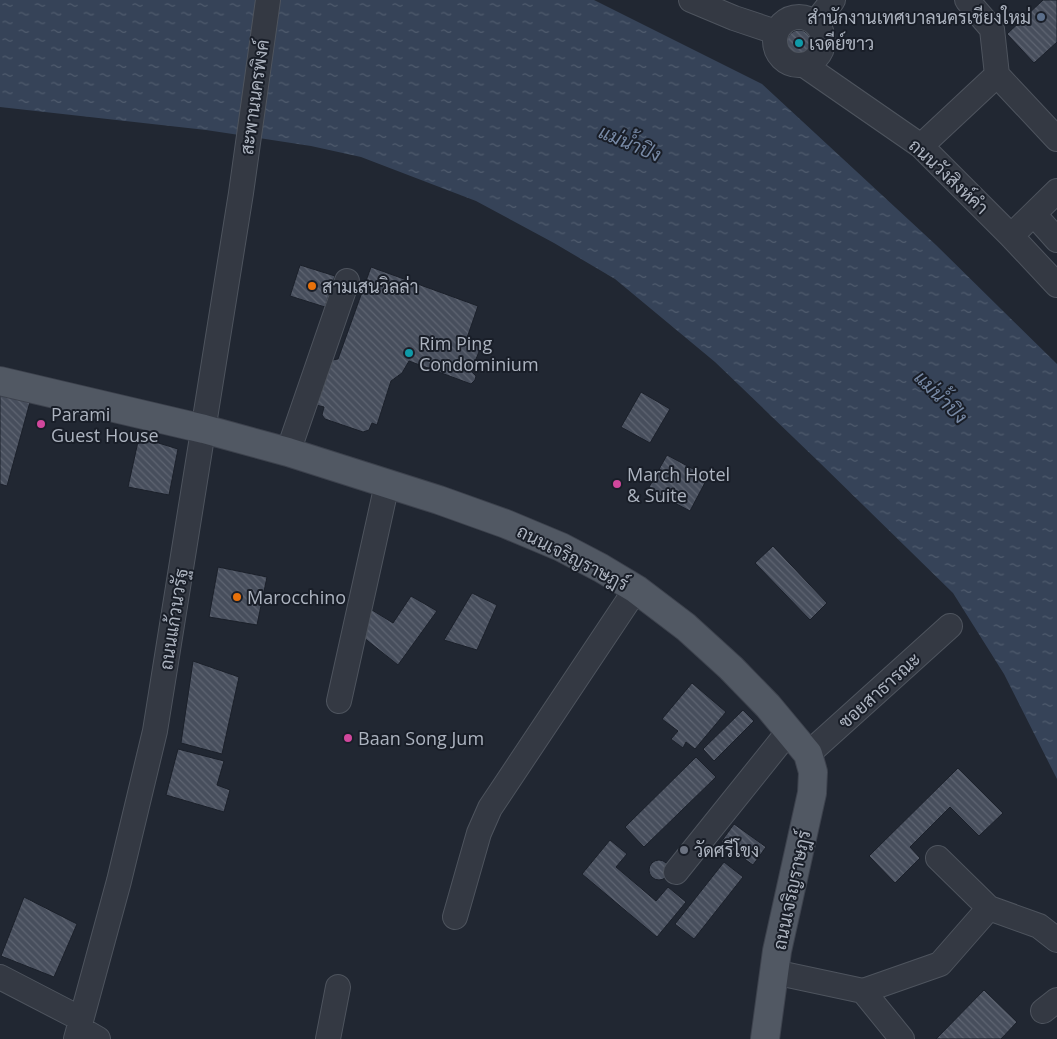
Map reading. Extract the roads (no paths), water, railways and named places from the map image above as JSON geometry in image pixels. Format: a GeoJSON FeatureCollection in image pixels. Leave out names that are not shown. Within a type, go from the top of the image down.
{"type":"FeatureCollection","features":[{"type":"Feature","properties":{"kind":"main road","name":"ถนนเจริญราษฎร์"},"geometry":{"type":"LineString","coordinates":[[0,381],[204,429],[288,452],[506,524],[561,547],[601,568],[636,589],[686,626],[768,706],[808,754],[813,772],[812,793],[777,952],[765,1039]]}},
{"type":"Feature","properties":{"kind":"street","name":"สะพานนครพิงค์"},"geometry":{"type":"LineString","coordinates":[[240,193],[268,0]]}},
{"type":"Feature","properties":{"kind":"street"},"geometry":{"type":"LineString","coordinates":[[692,0],[734,18],[776,32]]}},
{"type":"Feature","properties":{"kind":"street"},"geometry":{"type":"LineString","coordinates":[[815,23],[833,0]]}},
{"type":"Feature","properties":{"kind":"street"},"geometry":{"type":"LineString","coordinates":[[968,0],[992,29],[997,75],[1057,139]]}},
{"type":"Feature","properties":{"kind":"street"},"geometry":{"type":"LineString","coordinates":[[801,17],[815,23],[822,36],[822,48],[815,59],[804,65],[795,66],[782,59],[775,48],[776,32],[780,26],[791,18],[801,17]]}},
{"type":"Feature","properties":{"kind":"street","name":"ถนนวังสิงห์คำ"},"geometry":{"type":"LineString","coordinates":[[804,65],[921,146],[1057,284]]}},
{"type":"Feature","properties":{"kind":"street"},"geometry":{"type":"LineString","coordinates":[[921,146],[997,75]]}},
{"type":"Feature","properties":{"kind":"street"},"geometry":{"type":"LineString","coordinates":[[1011,236],[1043,217],[1057,191]]}},
{"type":"Feature","properties":{"kind":"street","name":"ถนนแก้วนวรัฐ"},"geometry":{"type":"LineString","coordinates":[[83,1031],[155,731],[240,193]]}},
{"type":"Feature","properties":{"kind":"street"},"geometry":{"type":"LineString","coordinates":[[1043,217],[1057,240]]}},
{"type":"Feature","properties":{"kind":"street"},"geometry":{"type":"LineString","coordinates":[[288,452],[347,281]]}},
{"type":"Feature","properties":{"kind":"street"},"geometry":{"type":"LineString","coordinates":[[339,701],[387,484]]}},
{"type":"Feature","properties":{"kind":"street"},"geometry":{"type":"LineString","coordinates":[[455,917],[479,834],[490,808],[636,589]]}},
{"type":"Feature","properties":{"kind":"street","name":"ซอยสาธารณะ"},"geometry":{"type":"LineString","coordinates":[[808,754],[950,626]]}},
{"type":"Feature","properties":{"kind":"street"},"geometry":{"type":"LineString","coordinates":[[676,872],[789,731]]}},
{"type":"Feature","properties":{"kind":"street"},"geometry":{"type":"LineString","coordinates":[[938,858],[989,908],[1039,926],[1057,940]]}},
{"type":"Feature","properties":{"kind":"street"},"geometry":{"type":"LineString","coordinates":[[774,972],[863,991],[940,964],[989,908]]}},
{"type":"Feature","properties":{"kind":"street"},"geometry":{"type":"LineString","coordinates":[[0,977],[83,1031]]}},
{"type":"Feature","properties":{"kind":"street"},"geometry":{"type":"LineString","coordinates":[[328,1039],[338,987]]}},
{"type":"Feature","properties":{"kind":"street"},"geometry":{"type":"LineString","coordinates":[[863,991],[902,1039]]}},
{"type":"Feature","properties":{"kind":"water","name":"แม่น้ำปิง"},"geometry":{"type":"Polygon","coordinates":[[[0,0],[594,0],[762,84],[936,245],[1057,364],[1057,779],[1004,674],[953,593],[715,362],[615,279],[554,243],[476,201],[361,157],[311,146],[206,130],[0,107],[0,0]]]}},
{"type":"Feature","properties":{"kind":"place","name":"สำนักงานเทศบาลนครเชียงใหม่"},"geometry":{"type":"Point","coordinates":[1041,17]}},
{"type":"Feature","properties":{"kind":"place","name":"เจดีย์ขาว"},"geometry":{"type":"Point","coordinates":[799,43]}},
{"type":"Feature","properties":{"kind":"place","name":"สามเสนวิลล่า"},"geometry":{"type":"Point","coordinates":[312,286]}},
{"type":"Feature","properties":{"kind":"place","name":"Rim Ping Condominium"},"geometry":{"type":"Point","coordinates":[409,353]}},
{"type":"Feature","properties":{"kind":"place","name":"Parami Guest House"},"geometry":{"type":"Point","coordinates":[41,424]}},
{"type":"Feature","properties":{"kind":"place","name":"March Hotel & Suite"},"geometry":{"type":"Point","coordinates":[617,484]}},
{"type":"Feature","properties":{"kind":"place","name":"Marocchino"},"geometry":{"type":"Point","coordinates":[237,597]}},
{"type":"Feature","properties":{"kind":"place","name":"Baan Song Jum"},"geometry":{"type":"Point","coordinates":[348,738]}},
{"type":"Feature","properties":{"kind":"place","name":"วัดศรีโขง"},"geometry":{"type":"Point","coordinates":[684,850]}}]}
